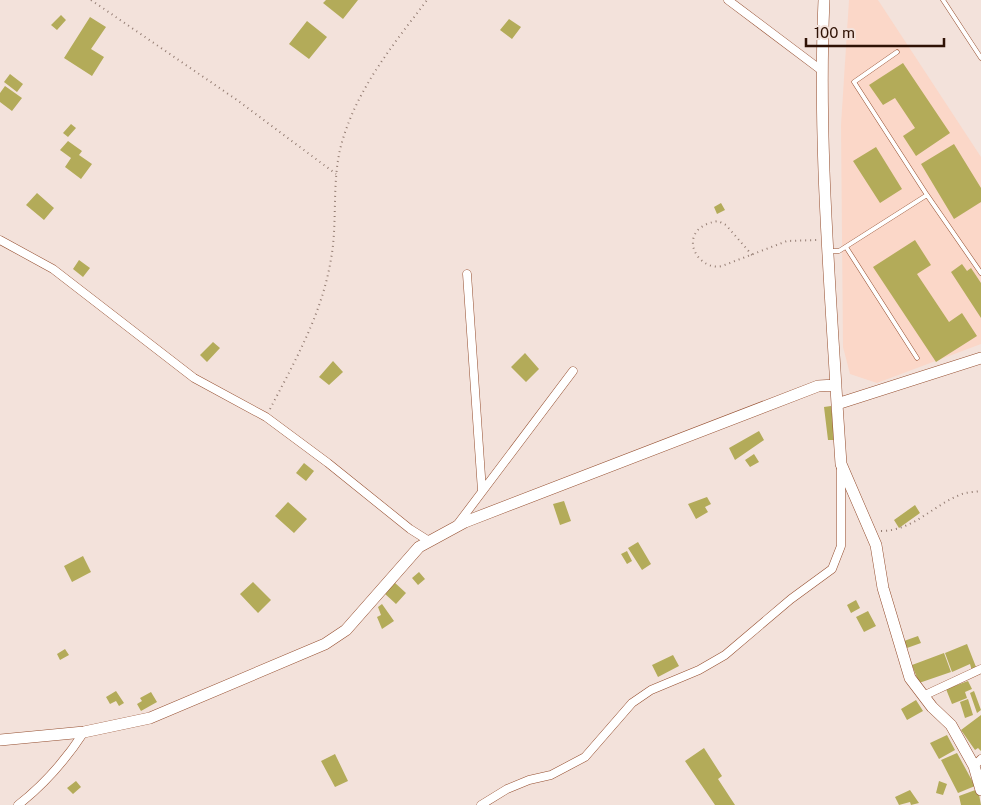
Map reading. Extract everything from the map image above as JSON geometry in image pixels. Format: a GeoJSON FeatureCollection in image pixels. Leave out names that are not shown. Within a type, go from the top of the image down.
{"type":"FeatureCollection","features":[{"type":"Feature","properties":{"kind":"street"},"geometry":{"type":"LineString","coordinates":[[728,0],[821,70]]}},
{"type":"Feature","properties":{"kind":"street"},"geometry":{"type":"LineString","coordinates":[[481,805],[507,789],[529,780],[551,775],[585,757],[632,703],[651,690],[699,670],[725,655],[791,599],[832,569],[841,546],[841,464],[827,246],[821,70],[824,0]]}},
{"type":"Feature","properties":{"kind":"street"},"geometry":{"type":"LineString","coordinates":[[0,240],[53,269],[194,378],[266,417],[328,463],[410,529],[429,541]]}},
{"type":"Feature","properties":{"kind":"street"},"geometry":{"type":"LineString","coordinates":[[467,274],[482,491]]}},
{"type":"Feature","properties":{"kind":"street"},"geometry":{"type":"LineString","coordinates":[[837,404],[981,358]]}},
{"type":"Feature","properties":{"kind":"street"},"geometry":{"type":"LineString","coordinates":[[454,528],[573,372]]}},
{"type":"Feature","properties":{"kind":"street"},"geometry":{"type":"LineString","coordinates":[[0,740],[84,732],[150,718],[325,644],[346,630],[418,547],[454,528],[818,386],[836,385]]}},
{"type":"Feature","properties":{"kind":"street"},"geometry":{"type":"LineString","coordinates":[[841,464],[876,546],[883,588],[910,678],[923,696],[951,725],[978,762],[981,790]]}},
{"type":"Feature","properties":{"kind":"street"},"geometry":{"type":"LineString","coordinates":[[923,696],[981,669]]}},
{"type":"Feature","properties":{"kind":"street"},"geometry":{"type":"LineString","coordinates":[[18,805],[40,787],[66,759],[84,732]]}},
{"type":"Feature","properties":{"kind":"lane"},"geometry":{"type":"LineString","coordinates":[[943,0],[981,58]]}},
{"type":"Feature","properties":{"kind":"lane"},"geometry":{"type":"LineString","coordinates":[[897,52],[854,82],[927,195],[981,273]]}},
{"type":"Feature","properties":{"kind":"lane"},"geometry":{"type":"LineString","coordinates":[[827,246],[839,251],[927,195]]}},
{"type":"Feature","properties":{"kind":"lane"},"geometry":{"type":"LineString","coordinates":[[846,247],[917,358]]}},
{"type":"Feature","properties":{"kind":"path"},"geometry":{"type":"LineString","coordinates":[[91,0],[237,100],[337,174]]}},
{"type":"Feature","properties":{"kind":"path"},"geometry":{"type":"LineString","coordinates":[[266,417],[318,313],[331,259],[337,174],[342,143],[359,100],[376,67],[427,0]]}},
{"type":"Feature","properties":{"kind":"path"},"geometry":{"type":"LineString","coordinates":[[752,255],[726,225],[718,221],[699,227],[694,234],[692,242],[708,267],[722,266],[752,255],[788,241],[827,246]]}},
{"type":"Feature","properties":{"kind":"path"},"geometry":{"type":"LineString","coordinates":[[870,531],[888,531],[910,526],[939,506],[963,494],[981,491]]}},
{"type":"Feature","properties":{"kind":"shaded area"},"geometry":{"type":"Polygon","coordinates":[[[849,0],[878,0],[981,157],[981,344],[877,383],[850,374],[843,347],[841,125],[849,0]]]}},
{"type":"Feature","properties":{"kind":"building"},"geometry":{"type":"Polygon","coordinates":[[[326,0],[358,0],[343,19],[323,3],[326,0]]]}},
{"type":"Feature","properties":{"kind":"building"},"geometry":{"type":"Polygon","coordinates":[[[61,15],[66,20],[57,30],[51,25],[61,15]]]}},
{"type":"Feature","properties":{"kind":"building"},"geometry":{"type":"Polygon","coordinates":[[[90,17],[106,27],[91,49],[104,57],[92,76],[64,58],[90,17]]]}},
{"type":"Feature","properties":{"kind":"building"},"geometry":{"type":"Polygon","coordinates":[[[509,19],[521,27],[512,39],[500,30],[509,19]]]}},
{"type":"Feature","properties":{"kind":"building"},"geometry":{"type":"Polygon","coordinates":[[[307,21],[327,37],[309,59],[289,44],[307,21]]]}},
{"type":"Feature","properties":{"kind":"building"},"geometry":{"type":"Polygon","coordinates":[[[903,63],[950,133],[916,156],[903,136],[915,128],[895,98],[883,105],[869,85],[903,63]]]}},
{"type":"Feature","properties":{"kind":"building"},"geometry":{"type":"Polygon","coordinates":[[[10,74],[23,84],[17,92],[4,82],[10,74]]]}},
{"type":"Feature","properties":{"kind":"building"},"geometry":{"type":"Polygon","coordinates":[[[5,86],[22,98],[12,111],[0,102],[0,93],[5,86]]]}},
{"type":"Feature","properties":{"kind":"building"},"geometry":{"type":"Polygon","coordinates":[[[71,124],[76,128],[68,137],[63,133],[71,124]]]}},
{"type":"Feature","properties":{"kind":"building"},"geometry":{"type":"Polygon","coordinates":[[[68,141],[82,151],[79,155],[92,164],[81,179],[65,167],[71,158],[60,150],[68,141]]]}},
{"type":"Feature","properties":{"kind":"building"},"geometry":{"type":"Polygon","coordinates":[[[954,144],[981,188],[981,202],[954,219],[921,164],[954,144]]]}},
{"type":"Feature","properties":{"kind":"building"},"geometry":{"type":"Polygon","coordinates":[[[876,147],[902,189],[880,203],[853,161],[876,147]]]}},
{"type":"Feature","properties":{"kind":"building"},"geometry":{"type":"Polygon","coordinates":[[[37,193],[54,208],[44,220],[26,205],[37,193]]]}},
{"type":"Feature","properties":{"kind":"building"},"geometry":{"type":"Polygon","coordinates":[[[721,203],[725,210],[717,214],[714,207],[721,203]]]}},
{"type":"Feature","properties":{"kind":"building"},"geometry":{"type":"Polygon","coordinates":[[[915,240],[931,265],[917,274],[949,322],[962,313],[977,336],[936,362],[873,267],[915,240]]]}},
{"type":"Feature","properties":{"kind":"building"},"geometry":{"type":"Polygon","coordinates":[[[79,260],[90,268],[83,277],[73,269],[79,260]]]}},
{"type":"Feature","properties":{"kind":"building"},"geometry":{"type":"Polygon","coordinates":[[[962,264],[967,271],[971,268],[981,283],[981,318],[951,272],[962,264]]]}},
{"type":"Feature","properties":{"kind":"building"},"geometry":{"type":"Polygon","coordinates":[[[213,342],[220,348],[207,362],[200,355],[213,342]]]}},
{"type":"Feature","properties":{"kind":"building"},"geometry":{"type":"Polygon","coordinates":[[[525,353],[539,369],[526,382],[511,367],[525,353]]]}},
{"type":"Feature","properties":{"kind":"building"},"geometry":{"type":"Polygon","coordinates":[[[333,361],[343,372],[329,385],[319,377],[333,361]]]}},
{"type":"Feature","properties":{"kind":"building"},"geometry":{"type":"Polygon","coordinates":[[[831,406],[835,440],[828,440],[824,407],[831,406]]]}},
{"type":"Feature","properties":{"kind":"building"},"geometry":{"type":"Polygon","coordinates":[[[759,431],[764,440],[735,460],[729,448],[759,431]]]}},
{"type":"Feature","properties":{"kind":"building"},"geometry":{"type":"Polygon","coordinates":[[[754,454],[759,462],[750,467],[745,460],[754,454]]]}},
{"type":"Feature","properties":{"kind":"building"},"geometry":{"type":"Polygon","coordinates":[[[304,463],[314,471],[306,481],[296,473],[304,463]]]}},
{"type":"Feature","properties":{"kind":"building"},"geometry":{"type":"Polygon","coordinates":[[[707,497],[711,504],[705,507],[708,512],[696,519],[688,504],[707,497]]]}},
{"type":"Feature","properties":{"kind":"building"},"geometry":{"type":"Polygon","coordinates":[[[564,501],[571,521],[560,525],[553,504],[564,501]]]}},
{"type":"Feature","properties":{"kind":"building"},"geometry":{"type":"Polygon","coordinates":[[[288,502],[307,519],[294,533],[275,516],[288,502]]]}},
{"type":"Feature","properties":{"kind":"building"},"geometry":{"type":"Polygon","coordinates":[[[915,505],[920,513],[899,528],[894,520],[915,505]]]}},
{"type":"Feature","properties":{"kind":"building"},"geometry":{"type":"Polygon","coordinates":[[[638,542],[651,564],[642,570],[628,548],[638,542]]]}},
{"type":"Feature","properties":{"kind":"building"},"geometry":{"type":"Polygon","coordinates":[[[627,551],[632,561],[627,564],[621,554],[627,551]]]}},
{"type":"Feature","properties":{"kind":"building"},"geometry":{"type":"Polygon","coordinates":[[[83,556],[91,572],[72,582],[64,566],[83,556]]]}},
{"type":"Feature","properties":{"kind":"building"},"geometry":{"type":"Polygon","coordinates":[[[419,572],[425,579],[418,585],[412,578],[419,572]]]}},
{"type":"Feature","properties":{"kind":"building"},"geometry":{"type":"Polygon","coordinates":[[[253,582],[271,600],[258,613],[240,594],[253,582]]]}},
{"type":"Feature","properties":{"kind":"building"},"geometry":{"type":"Polygon","coordinates":[[[394,582],[406,593],[396,604],[384,593],[394,582]]]}},
{"type":"Feature","properties":{"kind":"building"},"geometry":{"type":"Polygon","coordinates":[[[856,600],[860,608],[851,613],[847,605],[856,600]]]}},
{"type":"Feature","properties":{"kind":"building"},"geometry":{"type":"Polygon","coordinates":[[[382,604],[394,621],[382,629],[377,617],[381,615],[378,607],[382,604]]]}},
{"type":"Feature","properties":{"kind":"building"},"geometry":{"type":"Polygon","coordinates":[[[868,611],[876,626],[864,632],[856,617],[868,611]]]}},
{"type":"Feature","properties":{"kind":"building"},"geometry":{"type":"Polygon","coordinates":[[[918,636],[921,643],[907,648],[904,641],[918,636]]]}},
{"type":"Feature","properties":{"kind":"building"},"geometry":{"type":"Polygon","coordinates":[[[967,644],[976,667],[972,671],[970,664],[952,672],[945,653],[967,644]]]}},
{"type":"Feature","properties":{"kind":"building"},"geometry":{"type":"Polygon","coordinates":[[[65,649],[69,655],[60,660],[57,654],[65,649]]]}},
{"type":"Feature","properties":{"kind":"building"},"geometry":{"type":"Polygon","coordinates":[[[944,653],[951,672],[919,683],[912,665],[944,653]]]}},
{"type":"Feature","properties":{"kind":"building"},"geometry":{"type":"Polygon","coordinates":[[[673,655],[679,666],[658,677],[652,665],[673,655]]]}},
{"type":"Feature","properties":{"kind":"building"},"geometry":{"type":"Polygon","coordinates":[[[968,681],[972,689],[965,692],[967,698],[952,704],[946,689],[968,681]]]}},
{"type":"Feature","properties":{"kind":"building"},"geometry":{"type":"Polygon","coordinates":[[[116,691],[124,703],[119,706],[116,701],[110,704],[106,697],[116,691]]]}},
{"type":"Feature","properties":{"kind":"building"},"geometry":{"type":"Polygon","coordinates":[[[974,691],[981,710],[977,713],[970,693],[974,691]]]}},
{"type":"Feature","properties":{"kind":"building"},"geometry":{"type":"Polygon","coordinates":[[[151,692],[157,702],[141,711],[137,704],[142,701],[140,698],[151,692]]]}},
{"type":"Feature","properties":{"kind":"building"},"geometry":{"type":"Polygon","coordinates":[[[968,699],[973,715],[965,718],[960,702],[968,699]]]}},
{"type":"Feature","properties":{"kind":"building"},"geometry":{"type":"Polygon","coordinates":[[[916,700],[923,711],[907,720],[901,709],[916,700]]]}},
{"type":"Feature","properties":{"kind":"building"},"geometry":{"type":"Polygon","coordinates":[[[981,715],[981,751],[978,748],[975,750],[961,730],[981,715]]]}},
{"type":"Feature","properties":{"kind":"building"},"geometry":{"type":"Polygon","coordinates":[[[947,735],[955,750],[939,759],[930,743],[947,735]]]}},
{"type":"Feature","properties":{"kind":"building"},"geometry":{"type":"Polygon","coordinates":[[[704,748],[722,776],[718,779],[735,805],[715,805],[685,761],[704,748]]]}},
{"type":"Feature","properties":{"kind":"building"},"geometry":{"type":"Polygon","coordinates":[[[957,753],[975,786],[958,793],[941,760],[957,753]]]}},
{"type":"Feature","properties":{"kind":"building"},"geometry":{"type":"Polygon","coordinates":[[[335,754],[348,781],[335,787],[321,761],[335,754]]]}},
{"type":"Feature","properties":{"kind":"building"},"geometry":{"type":"Polygon","coordinates":[[[76,781],[81,787],[73,794],[67,788],[76,781]]]}},
{"type":"Feature","properties":{"kind":"building"},"geometry":{"type":"Polygon","coordinates":[[[939,781],[947,784],[943,795],[936,793],[939,781]]]}},
{"type":"Feature","properties":{"kind":"building"},"geometry":{"type":"Polygon","coordinates":[[[978,789],[981,805],[961,805],[959,796],[978,789]]]}},
{"type":"Feature","properties":{"kind":"building"},"geometry":{"type":"Polygon","coordinates":[[[910,790],[919,803],[911,805],[910,802],[899,805],[895,797],[910,790]]]}}]}
